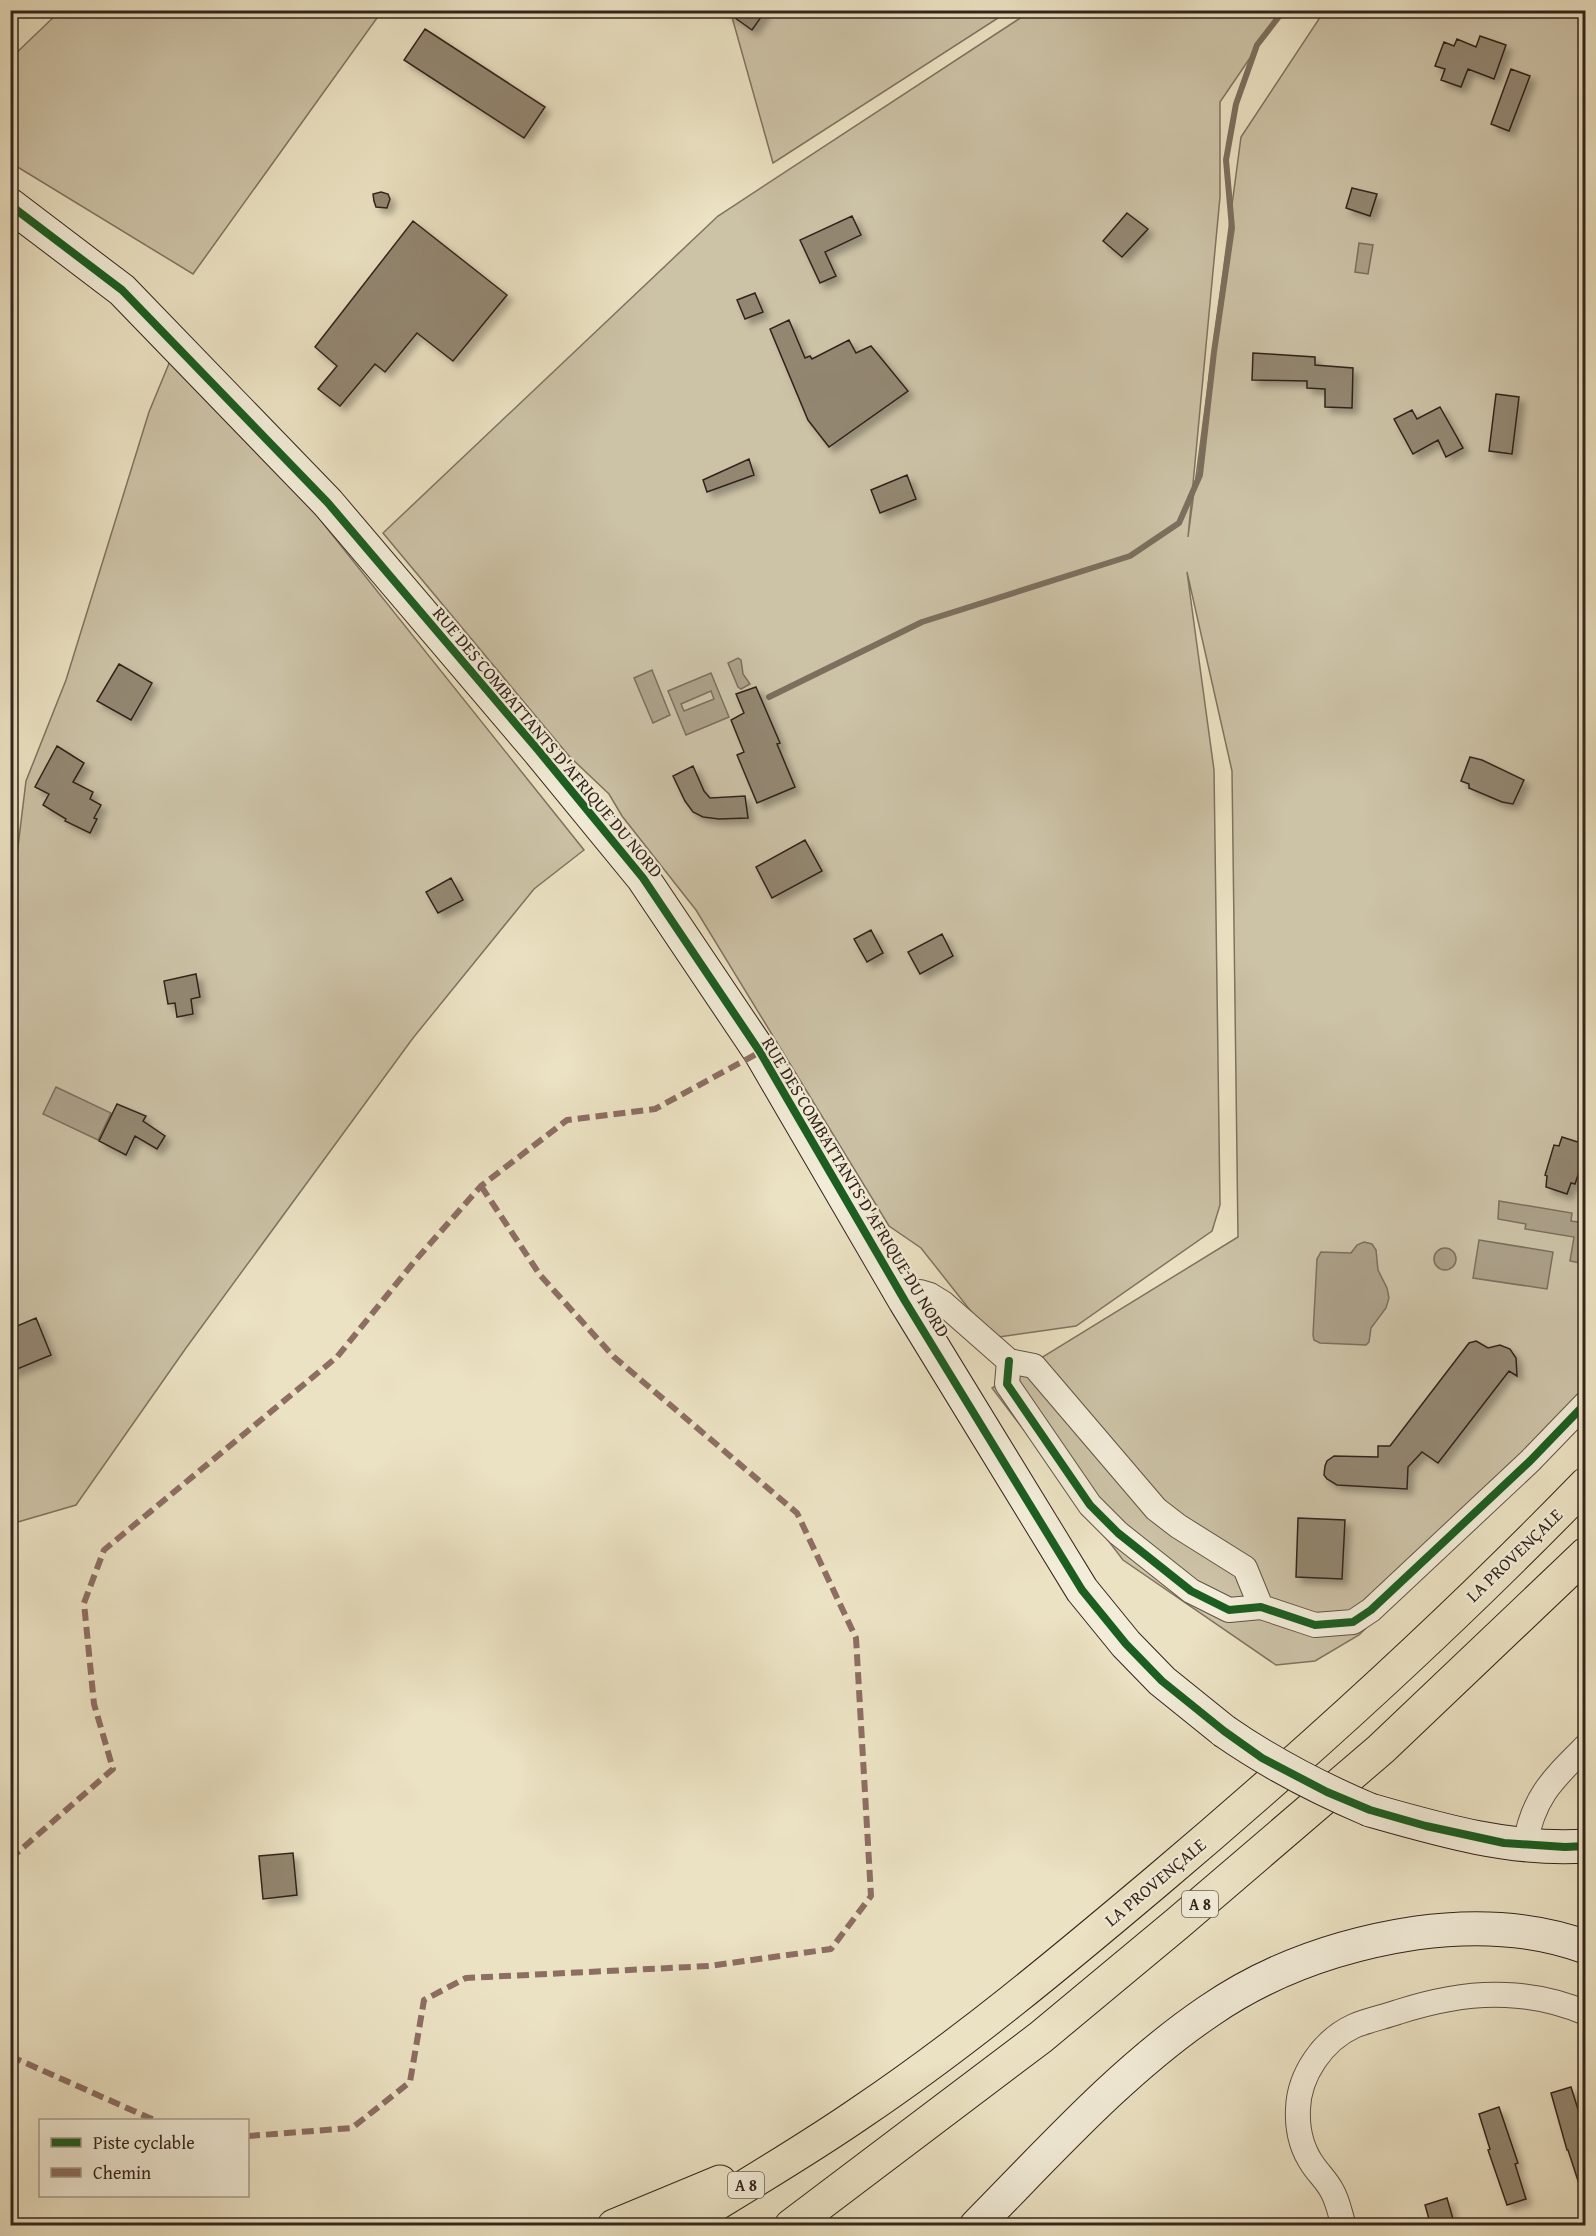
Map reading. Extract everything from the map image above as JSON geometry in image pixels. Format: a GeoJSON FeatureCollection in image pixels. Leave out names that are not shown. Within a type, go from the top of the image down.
{"type":"FeatureCollection","features":[{"type":"Feature","properties":{"kind":"highway","name":"LA PROVENÇALE"},"geometry":{"type":"LineString","coordinates":[[680,2226],[861,2113],[943,2054],[1107,1923],[1203,1842],[1411,1656],[1586,1484]]}},
{"type":"Feature","properties":{"kind":"highway","name":"A 8"},"geometry":{"type":"LineString","coordinates":[[791,2226],[1041,2037],[1178,1923],[1381,1749],[1586,1554]]}},
{"type":"Feature","properties":{"kind":"highway"},"geometry":{"type":"LineString","coordinates":[[614,2226],[811,2145]]}},
{"type":"Feature","properties":{"kind":"main road","name":"RUE DES COMBATTANTS D'AFRIQUE DU NORD"},"geometry":{"type":"LineString","coordinates":[[10,205],[122,290],[328,502],[643,878],[760,1052],[905,1301],[1082,1590],[1126,1644],[1162,1681],[1262,1758],[1293,1775],[1370,1810],[1426,1826],[1504,1843],[1586,1846]]}},
{"type":"Feature","properties":{"kind":"main road"},"geometry":{"type":"LineString","coordinates":[[976,2226],[1136,2067],[1210,2010],[1274,1975],[1345,1948],[1436,1930],[1505,1929],[1545,1934],[1586,1947]]}},
{"type":"Feature","properties":{"kind":"street"},"geometry":{"type":"LineString","coordinates":[[905,1301],[920,1292],[930,1294],[1009,1361],[1034,1366],[1156,1509],[1178,1526],[1245,1568],[1261,1607]]}},
{"type":"Feature","properties":{"kind":"street"},"geometry":{"type":"LineString","coordinates":[[1009,1361],[1007,1384],[1090,1505],[1118,1533],[1191,1591],[1229,1610],[1261,1607],[1315,1625],[1353,1622],[1371,1610],[1530,1461],[1586,1403]]}},
{"type":"Feature","properties":{"kind":"street"},"geometry":{"type":"LineString","coordinates":[[1525,1845],[1536,1804],[1553,1780],[1586,1746]]}},
{"type":"Feature","properties":{"kind":"street"},"geometry":{"type":"LineString","coordinates":[[1344,2226],[1333,2192],[1313,2165],[1301,2142],[1298,2126],[1299,2094],[1307,2073],[1325,2046],[1353,2026],[1416,2006],[1452,1998],[1483,1995],[1533,1997],[1586,2013]]}},
{"type":"Feature","properties":{"kind":"shaded area"},"geometry":{"type":"Polygon","coordinates":[[[730,10],[1009,11],[773,163],[730,10]]]}},
{"type":"Feature","properties":{"kind":"shaded area"},"geometry":{"type":"Polygon","coordinates":[[[60,11],[382,11],[193,274],[11,163],[11,58],[60,11]]]}},
{"type":"Feature","properties":{"kind":"shaded area"},"geometry":{"type":"Polygon","coordinates":[[[1031,11],[1282,11],[1220,102],[1220,197],[1188,537],[1241,137],[1319,19],[1316,11],[1585,11],[1585,1414],[1359,1635],[1315,1661],[1276,1665],[1123,1560],[992,1388],[1238,1237],[1232,771],[1187,572],[1214,770],[1220,1205],[1212,1231],[1076,1326],[992,1338],[921,1248],[889,1226],[696,910],[622,816],[609,794],[569,756],[383,533],[718,216],[1031,11]]]}},
{"type":"Feature","properties":{"kind":"shaded area"},"geometry":{"type":"Polygon","coordinates":[[[1359,243],[1373,245],[1368,274],[1355,272],[1359,243]]]}},
{"type":"Feature","properties":{"kind":"shaded area"},"geometry":{"type":"Polygon","coordinates":[[[170,361],[286,477],[584,850],[534,889],[413,1038],[186,1348],[76,1505],[11,1524],[10,912],[26,781],[66,680],[149,412],[170,361]]]}},
{"type":"Feature","properties":{"kind":"shaded area"},"geometry":{"type":"Polygon","coordinates":[[[738,658],[741,660],[743,674],[750,684],[741,689],[728,663],[738,658]]]}},
{"type":"Feature","properties":{"kind":"shaded area"},"geometry":{"type":"Polygon","coordinates":[[[652,670],[670,715],[653,723],[634,678],[652,670]]]}},
{"type":"Feature","properties":{"kind":"shaded area"},"geometry":{"type":"Polygon","coordinates":[[[711,673],[729,717],[686,735],[668,691],[711,673]],[[711,691],[681,704],[684,711],[714,699],[711,691]]]}},
{"type":"Feature","properties":{"kind":"shaded area"},"geometry":{"type":"Polygon","coordinates":[[[56,1087],[111,1113],[98,1140],[43,1114],[56,1087]]]}},
{"type":"Feature","properties":{"kind":"shaded area"},"geometry":{"type":"Polygon","coordinates":[[[1499,1201],[1572,1213],[1571,1221],[1585,1223],[1585,1264],[1570,1261],[1574,1237],[1525,1229],[1526,1224],[1498,1219],[1499,1201]]]}},
{"type":"Feature","properties":{"kind":"shaded area"},"geometry":{"type":"Polygon","coordinates":[[[1479,1240],[1553,1252],[1547,1289],[1473,1278],[1479,1240]]]}},
{"type":"Feature","properties":{"kind":"shaded area"},"geometry":{"type":"Polygon","coordinates":[[[1364,1242],[1372,1244],[1376,1250],[1378,1270],[1389,1298],[1386,1308],[1371,1328],[1369,1342],[1366,1345],[1320,1343],[1314,1340],[1313,1335],[1317,1259],[1321,1252],[1351,1253],[1357,1245],[1364,1242]]]}},
{"type":"Feature","properties":{"kind":"shaded area"},"geometry":{"type":"Polygon","coordinates":[[[1441,1248],[1449,1248],[1456,1255],[1456,1263],[1449,1270],[1441,1270],[1434,1263],[1434,1255],[1441,1248]]]}},
{"type":"Feature","properties":{"kind":"building"},"geometry":{"type":"Polygon","coordinates":[[[724,10],[766,10],[752,30],[724,10]]]}},
{"type":"Feature","properties":{"kind":"building"},"geometry":{"type":"Polygon","coordinates":[[[425,29],[545,107],[524,138],[404,60],[425,29]]]}},
{"type":"Feature","properties":{"kind":"building"},"geometry":{"type":"Polygon","coordinates":[[[1480,36],[1506,45],[1494,79],[1468,69],[1461,87],[1441,80],[1445,69],[1435,66],[1444,42],[1454,46],[1457,39],[1476,47],[1480,36]]]}},
{"type":"Feature","properties":{"kind":"building"},"geometry":{"type":"Polygon","coordinates":[[[1511,69],[1530,76],[1509,131],[1491,124],[1511,69]]]}},
{"type":"Feature","properties":{"kind":"building"},"geometry":{"type":"Polygon","coordinates":[[[1352,188],[1377,194],[1370,216],[1346,208],[1352,188]]]}},
{"type":"Feature","properties":{"kind":"building"},"geometry":{"type":"Polygon","coordinates":[[[381,192],[388,194],[390,199],[387,208],[376,207],[373,194],[381,192]]]}},
{"type":"Feature","properties":{"kind":"building"},"geometry":{"type":"Polygon","coordinates":[[[1127,213],[1148,229],[1122,257],[1103,241],[1127,213]]]}},
{"type":"Feature","properties":{"kind":"building"},"geometry":{"type":"Polygon","coordinates":[[[852,216],[861,235],[825,252],[836,276],[820,283],[800,240],[852,216]]]}},
{"type":"Feature","properties":{"kind":"building"},"geometry":{"type":"Polygon","coordinates":[[[413,221],[507,295],[453,361],[417,333],[385,372],[375,364],[340,406],[318,389],[337,366],[315,347],[413,221]]]}},
{"type":"Feature","properties":{"kind":"building"},"geometry":{"type":"Polygon","coordinates":[[[755,293],[763,312],[745,319],[737,300],[755,293]]]}},
{"type":"Feature","properties":{"kind":"building"},"geometry":{"type":"Polygon","coordinates":[[[789,320],[805,358],[810,356],[812,359],[849,340],[856,353],[871,346],[908,391],[829,447],[808,420],[770,329],[789,320]]]}},
{"type":"Feature","properties":{"kind":"building"},"geometry":{"type":"Polygon","coordinates":[[[1253,353],[1315,357],[1315,365],[1353,368],[1352,408],[1325,407],[1325,389],[1307,388],[1307,381],[1252,380],[1253,353]]]}},
{"type":"Feature","properties":{"kind":"building"},"geometry":{"type":"Polygon","coordinates":[[[1496,394],[1519,397],[1512,454],[1489,451],[1496,394]]]}},
{"type":"Feature","properties":{"kind":"building"},"geometry":{"type":"Polygon","coordinates":[[[1440,407],[1463,448],[1446,457],[1438,440],[1413,454],[1394,419],[1412,410],[1417,419],[1440,407]]]}},
{"type":"Feature","properties":{"kind":"building"},"geometry":{"type":"Polygon","coordinates":[[[749,459],[754,475],[707,492],[703,480],[749,459]]]}},
{"type":"Feature","properties":{"kind":"building"},"geometry":{"type":"Polygon","coordinates":[[[907,475],[916,499],[880,513],[871,490],[907,475]]]}},
{"type":"Feature","properties":{"kind":"building"},"geometry":{"type":"Polygon","coordinates":[[[119,664],[152,683],[131,720],[97,701],[119,664]]]}},
{"type":"Feature","properties":{"kind":"building"},"geometry":{"type":"Polygon","coordinates":[[[756,687],[780,743],[777,744],[795,787],[757,803],[737,755],[744,752],[731,720],[744,713],[736,694],[756,687]]]}},
{"type":"Feature","properties":{"kind":"building"},"geometry":{"type":"Polygon","coordinates":[[[57,746],[84,763],[73,782],[93,792],[90,799],[101,805],[90,833],[65,821],[66,819],[43,805],[49,794],[35,787],[57,746]]]}},
{"type":"Feature","properties":{"kind":"building"},"geometry":{"type":"Polygon","coordinates":[[[1470,757],[1482,760],[1524,780],[1513,804],[1502,802],[1469,788],[1469,784],[1461,781],[1470,757]]]}},
{"type":"Feature","properties":{"kind":"building"},"geometry":{"type":"Polygon","coordinates":[[[693,766],[704,791],[710,798],[745,796],[748,818],[719,819],[703,817],[693,812],[673,776],[693,766]]]}},
{"type":"Feature","properties":{"kind":"building"},"geometry":{"type":"Polygon","coordinates":[[[805,840],[822,871],[772,898],[756,867],[805,840]]]}},
{"type":"Feature","properties":{"kind":"building"},"geometry":{"type":"Polygon","coordinates":[[[451,878],[463,900],[438,913],[426,892],[451,878]]]}},
{"type":"Feature","properties":{"kind":"building"},"geometry":{"type":"Polygon","coordinates":[[[871,930],[883,953],[867,962],[854,939],[871,930]]]}},
{"type":"Feature","properties":{"kind":"building"},"geometry":{"type":"Polygon","coordinates":[[[942,934],[953,956],[920,974],[908,952],[942,934]]]}},
{"type":"Feature","properties":{"kind":"building"},"geometry":{"type":"Polygon","coordinates":[[[196,974],[200,997],[191,999],[193,1014],[177,1017],[175,1003],[168,1004],[164,981],[196,974]]]}},
{"type":"Feature","properties":{"kind":"building"},"geometry":{"type":"Polygon","coordinates":[[[117,1104],[146,1116],[143,1121],[165,1136],[157,1149],[135,1136],[126,1155],[99,1141],[117,1104]]]}},
{"type":"Feature","properties":{"kind":"building"},"geometry":{"type":"Polygon","coordinates":[[[1562,1137],[1584,1144],[1582,1152],[1585,1154],[1575,1184],[1571,1183],[1567,1194],[1546,1187],[1547,1176],[1545,1175],[1554,1145],[1559,1146],[1562,1137]]]}},
{"type":"Feature","properties":{"kind":"building"},"geometry":{"type":"Polygon","coordinates":[[[36,1318],[51,1355],[10,1372],[10,1329],[36,1318]]]}},
{"type":"Feature","properties":{"kind":"building"},"geometry":{"type":"Polygon","coordinates":[[[1476,1341],[1488,1348],[1500,1345],[1510,1349],[1516,1358],[1517,1376],[1509,1371],[1438,1463],[1422,1452],[1408,1467],[1407,1489],[1337,1485],[1327,1479],[1324,1475],[1325,1466],[1327,1461],[1334,1456],[1378,1457],[1378,1446],[1390,1446],[1469,1343],[1476,1341]]]}},
{"type":"Feature","properties":{"kind":"building"},"geometry":{"type":"Polygon","coordinates":[[[1298,1518],[1345,1520],[1342,1579],[1296,1577],[1298,1518]]]}},
{"type":"Feature","properties":{"kind":"building"},"geometry":{"type":"Polygon","coordinates":[[[293,1853],[297,1895],[263,1899],[259,1856],[293,1853]]]}},
{"type":"Feature","properties":{"kind":"building"},"geometry":{"type":"Polygon","coordinates":[[[1571,2087],[1582,2122],[1586,2121],[1586,2192],[1582,2193],[1551,2093],[1571,2087]]]}},
{"type":"Feature","properties":{"kind":"building"},"geometry":{"type":"Polygon","coordinates":[[[1499,2107],[1518,2163],[1515,2164],[1526,2199],[1507,2205],[1488,2150],[1490,2149],[1479,2114],[1499,2107]]]}},
{"type":"Feature","properties":{"kind":"building"},"geometry":{"type":"Polygon","coordinates":[[[1447,2198],[1455,2226],[1431,2226],[1425,2205],[1447,2198]]]}},
{"type":"Feature","properties":{"kind":"waterway"},"geometry":{"type":"LineString","coordinates":[[769,697],[922,622],[1130,556],[1179,523],[1200,475],[1214,352],[1232,228],[1226,160],[1236,104],[1257,45],[1284,10]]}},
{"type":"Feature","properties":{"kind":"marked path"},"geometry":{"type":"LineString","coordinates":[[10,1859],[113,1769],[94,1704],[84,1603],[104,1550],[337,1357],[414,1262],[481,1186],[567,1120],[655,1109],[760,1052]]}},
{"type":"Feature","properties":{"kind":"marked path"},"geometry":{"type":"LineString","coordinates":[[249,2136],[352,2128],[410,2082],[424,2000],[466,1978],[709,1966],[831,1949],[871,1896],[856,1638],[797,1513],[614,1357],[540,1275],[481,1186]]}},
{"type":"Feature","properties":{"kind":"marked path"},"geometry":{"type":"LineString","coordinates":[[10,2056],[152,2119]]}},
{"type":"Feature","properties":{"kind":"cycle path"},"geometry":{"type":"LineString","coordinates":[[10,205],[122,290],[328,503],[538,750],[643,878],[760,1052],[905,1301],[1082,1590],[1126,1644],[1162,1681],[1224,1731],[1262,1758],[1327,1792],[1370,1810],[1426,1826],[1504,1843],[1586,1846]]}},
{"type":"Feature","properties":{"kind":"cycle path"},"geometry":{"type":"LineString","coordinates":[[1009,1361],[1007,1384],[1090,1505],[1118,1533],[1191,1591],[1229,1610],[1261,1607],[1315,1625],[1353,1622],[1371,1610],[1530,1461],[1586,1403]]}}]}
